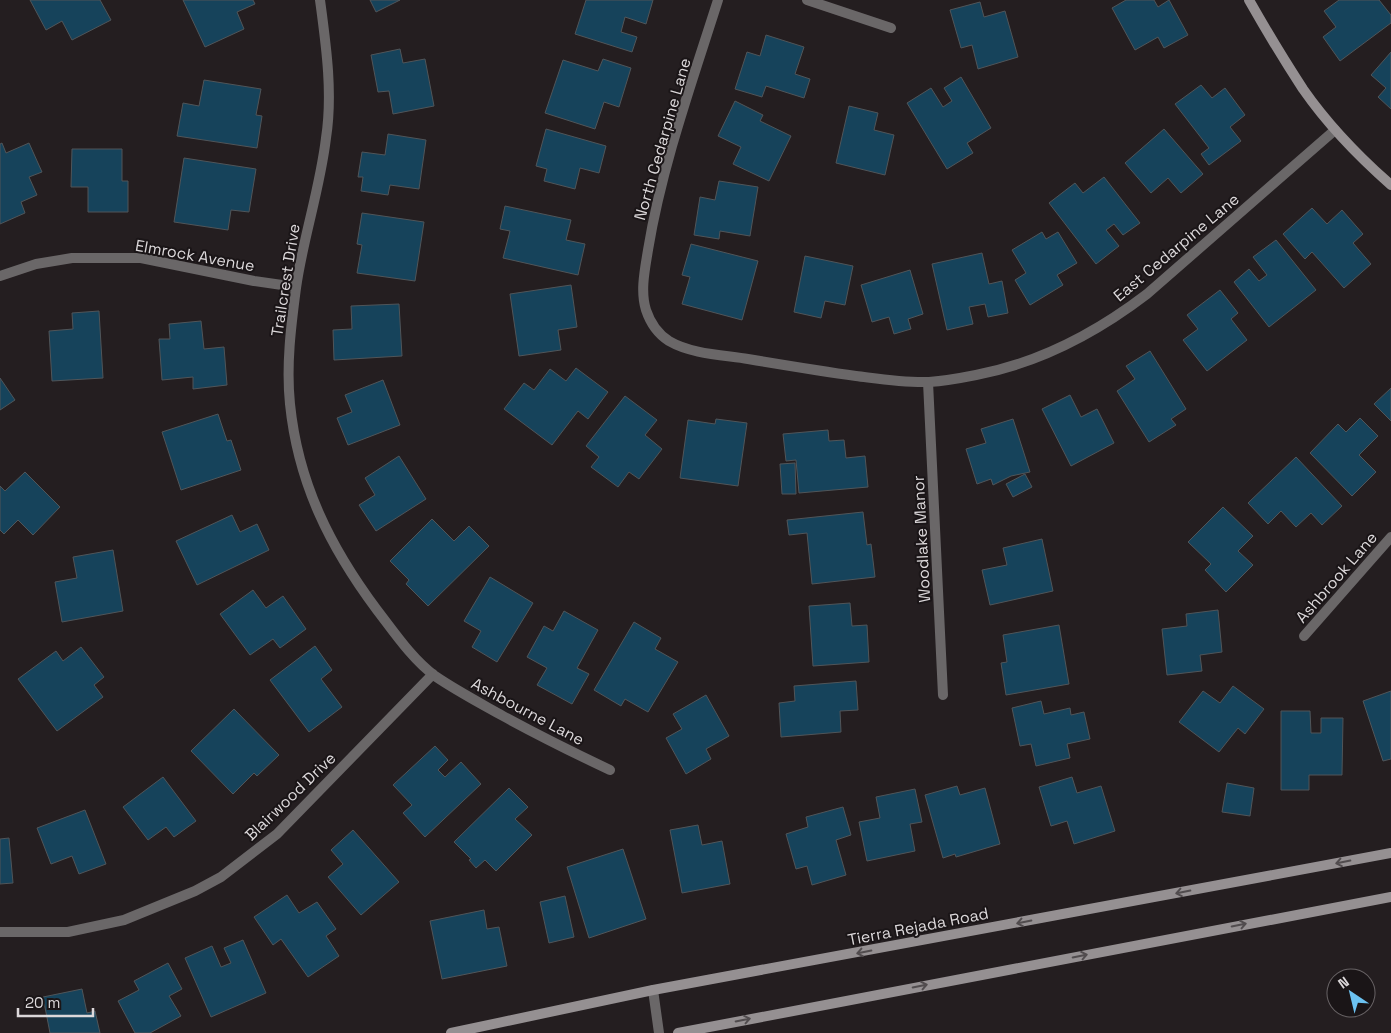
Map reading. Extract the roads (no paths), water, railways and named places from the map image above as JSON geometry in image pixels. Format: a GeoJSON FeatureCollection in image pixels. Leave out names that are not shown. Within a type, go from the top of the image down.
{"type":"FeatureCollection","features":[{"type":"Feature","properties":{"kind":"main road"},"geometry":{"type":"LineString","coordinates":[[1249,0],[1303,89],[1335,130],[1366,163],[1391,185]]}},
{"type":"Feature","properties":{"kind":"main road","name":"Tierra Rejada Road"},"geometry":{"type":"LineString","coordinates":[[451,1033],[653,990],[1391,854]]}},
{"type":"Feature","properties":{"kind":"main road"},"geometry":{"type":"LineString","coordinates":[[678,1033],[1391,897]]}},
{"type":"Feature","properties":{"kind":"street","name":"Trailcrest Drive"},"geometry":{"type":"LineString","coordinates":[[320,0],[328,77],[329,113],[326,139],[296,287],[289,354],[290,402],[297,449],[302,472],[322,522],[336,550],[358,585],[398,637],[433,674]]}},
{"type":"Feature","properties":{"kind":"street","name":"North Cedarpine Lane"},"geometry":{"type":"LineString","coordinates":[[718,0],[668,160],[651,230],[643,278],[644,306],[659,334],[670,341],[692,350],[784,365]]}},
{"type":"Feature","properties":{"kind":"street"},"geometry":{"type":"LineString","coordinates":[[807,0],[891,28]]}},
{"type":"Feature","properties":{"kind":"street","name":"East Cedarpine Lane"},"geometry":{"type":"LineString","coordinates":[[784,365],[893,381],[928,382],[976,375],[1015,365],[1060,348],[1123,312],[1147,294],[1335,130]]}},
{"type":"Feature","properties":{"kind":"street","name":"Elmrock Avenue"},"geometry":{"type":"LineString","coordinates":[[0,276],[36,264],[72,258],[141,258],[254,281],[296,287]]}},
{"type":"Feature","properties":{"kind":"street","name":"Woodlake Manor"},"geometry":{"type":"LineString","coordinates":[[928,382],[943,695]]}},
{"type":"Feature","properties":{"kind":"street","name":"Ashbrook Lane"},"geometry":{"type":"LineString","coordinates":[[1304,636],[1391,537]]}},
{"type":"Feature","properties":{"kind":"street","name":"Ashbourne Lane"},"geometry":{"type":"LineString","coordinates":[[433,674],[460,693],[552,742],[610,770]]}},
{"type":"Feature","properties":{"kind":"street","name":"Blairwood Drive"},"geometry":{"type":"LineString","coordinates":[[0,932],[68,932],[124,920],[195,891],[221,877],[277,834],[433,674]]}},
{"type":"Feature","properties":{"kind":"street"},"geometry":{"type":"LineString","coordinates":[[653,990],[659,1033]]}}]}
